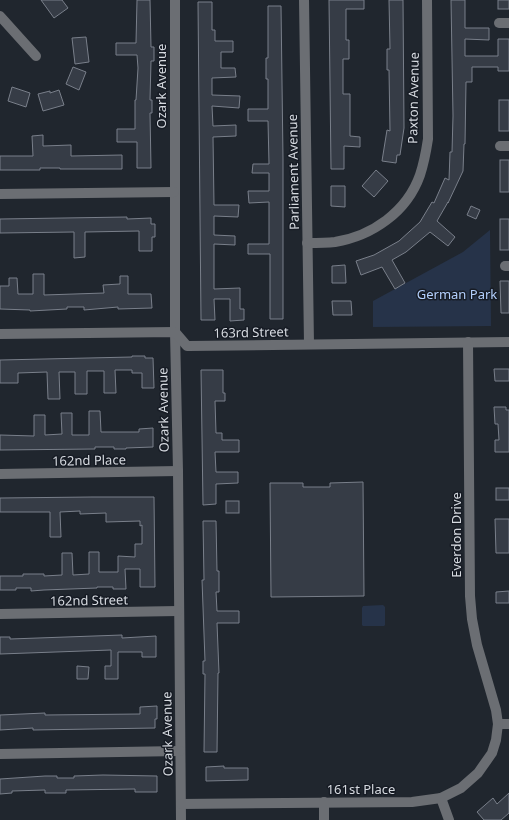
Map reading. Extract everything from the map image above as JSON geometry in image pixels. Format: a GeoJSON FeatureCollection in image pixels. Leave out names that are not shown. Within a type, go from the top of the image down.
{"type":"FeatureCollection","features":[{"type":"Feature","properties":{"kind":"street","name":"Ozark Avenue"},"geometry":{"type":"LineString","coordinates":[[175,0],[175,332],[178,471],[178,611],[181,820]]}},
{"type":"Feature","properties":{"kind":"street","name":"Parliament Avenue"},"geometry":{"type":"LineString","coordinates":[[304,0],[309,344]]}},
{"type":"Feature","properties":{"kind":"street","name":"Paxton Avenue"},"geometry":{"type":"LineString","coordinates":[[307,243],[333,242],[349,239],[374,229],[401,206],[409,196],[419,177],[425,158],[428,139],[427,0]]}},
{"type":"Feature","properties":{"kind":"street"},"geometry":{"type":"LineString","coordinates":[[0,16],[36,56]]}},
{"type":"Feature","properties":{"kind":"street"},"geometry":{"type":"LineString","coordinates":[[0,194],[174,192]]}},
{"type":"Feature","properties":{"kind":"street"},"geometry":{"type":"LineString","coordinates":[[0,334],[175,332]]}},
{"type":"Feature","properties":{"kind":"street","name":"163rd Street"},"geometry":{"type":"LineString","coordinates":[[175,332],[187,346],[509,342]]}},
{"type":"Feature","properties":{"kind":"street","name":"Everdon Drive"},"geometry":{"type":"LineString","coordinates":[[468,342],[470,596],[472,620],[477,645],[496,710],[498,724]]}},
{"type":"Feature","properties":{"kind":"street","name":"162nd Place"},"geometry":{"type":"LineString","coordinates":[[0,474],[178,471]]}},
{"type":"Feature","properties":{"kind":"street","name":"162nd Street"},"geometry":{"type":"LineString","coordinates":[[0,614],[178,611]]}},
{"type":"Feature","properties":{"kind":"street"},"geometry":{"type":"LineString","coordinates":[[498,724],[509,724]]}},
{"type":"Feature","properties":{"kind":"street","name":"161st Place"},"geometry":{"type":"LineString","coordinates":[[181,804],[324,802],[400,803],[441,798],[461,788],[478,773],[492,753],[496,740],[498,724]]}},
{"type":"Feature","properties":{"kind":"street"},"geometry":{"type":"LineString","coordinates":[[0,754],[180,751]]}},
{"type":"Feature","properties":{"kind":"street"},"geometry":{"type":"LineString","coordinates":[[441,798],[449,820]]}},
{"type":"Feature","properties":{"kind":"street"},"geometry":{"type":"LineString","coordinates":[[324,802],[324,820]]}},
{"type":"Feature","properties":{"kind":"green space","name":"German Park"},"geometry":{"type":"Polygon","coordinates":[[[490,230],[491,326],[373,327],[373,301],[463,252],[490,230]]]}},
{"type":"Feature","properties":{"kind":"green space"},"geometry":{"type":"Polygon","coordinates":[[[383,605],[385,607],[384,626],[362,625],[363,606],[383,605]]]}},
{"type":"Feature","properties":{"kind":"building"},"geometry":{"type":"Polygon","coordinates":[[[41,0],[62,0],[68,8],[54,18],[41,0]]]}},
{"type":"Feature","properties":{"kind":"building"},"geometry":{"type":"Polygon","coordinates":[[[137,0],[150,0],[151,47],[154,47],[154,61],[151,61],[150,100],[152,100],[152,113],[150,113],[151,168],[137,168],[137,142],[117,142],[117,129],[135,129],[135,100],[138,68],[137,55],[116,55],[116,43],[136,43],[137,0]]]}},
{"type":"Feature","properties":{"kind":"building"},"geometry":{"type":"Polygon","coordinates":[[[329,0],[364,0],[364,9],[346,9],[346,40],[349,40],[349,59],[343,59],[343,94],[350,94],[350,136],[360,137],[360,147],[344,146],[344,169],[331,169],[329,0]]]}},
{"type":"Feature","properties":{"kind":"building"},"geometry":{"type":"Polygon","coordinates":[[[389,0],[403,0],[404,128],[400,155],[397,155],[396,163],[382,161],[387,130],[390,131],[389,70],[387,70],[387,49],[390,49],[389,0]]]}},
{"type":"Feature","properties":{"kind":"building"},"geometry":{"type":"Polygon","coordinates":[[[451,0],[465,0],[465,28],[489,28],[489,40],[465,39],[465,56],[498,56],[498,39],[509,39],[509,71],[498,71],[498,67],[472,67],[472,82],[466,82],[463,171],[448,203],[437,221],[455,237],[448,246],[430,232],[406,252],[392,260],[405,283],[395,289],[382,267],[361,275],[356,261],[374,255],[399,241],[420,222],[432,202],[434,203],[445,178],[449,180],[450,152],[452,152],[453,116],[451,0]]]}},
{"type":"Feature","properties":{"kind":"building"},"geometry":{"type":"Polygon","coordinates":[[[498,0],[509,0],[509,9],[498,9],[498,0]]]}},
{"type":"Feature","properties":{"kind":"building"},"geometry":{"type":"Polygon","coordinates":[[[198,2],[212,2],[212,30],[215,30],[215,41],[233,41],[233,52],[221,52],[221,68],[235,68],[236,77],[212,78],[212,95],[240,96],[239,108],[212,106],[213,126],[236,125],[236,136],[213,137],[214,205],[239,205],[238,217],[214,216],[214,235],[235,236],[235,245],[214,244],[214,289],[240,288],[240,309],[244,309],[244,320],[230,321],[230,299],[214,299],[215,320],[201,320],[198,2]]]}},
{"type":"Feature","properties":{"kind":"building"},"geometry":{"type":"Polygon","coordinates":[[[268,6],[281,6],[283,319],[270,319],[270,254],[248,254],[248,244],[269,244],[269,202],[249,203],[248,191],[269,191],[269,173],[252,173],[253,164],[269,164],[268,121],[248,121],[248,109],[268,109],[266,58],[268,58],[268,6]]]}},
{"type":"Feature","properties":{"kind":"building"},"geometry":{"type":"Polygon","coordinates":[[[86,37],[89,62],[75,64],[72,38],[86,37]]]}},
{"type":"Feature","properties":{"kind":"building"},"geometry":{"type":"Polygon","coordinates":[[[73,67],[86,72],[79,90],[66,84],[73,67]]]}},
{"type":"Feature","properties":{"kind":"building"},"geometry":{"type":"Polygon","coordinates":[[[12,87],[30,93],[26,107],[8,101],[12,87]]]}},
{"type":"Feature","properties":{"kind":"building"},"geometry":{"type":"Polygon","coordinates":[[[59,90],[64,105],[43,111],[38,94],[50,91],[50,93],[59,90]]]}},
{"type":"Feature","properties":{"kind":"building"},"geometry":{"type":"Polygon","coordinates":[[[499,100],[509,100],[509,131],[499,131],[499,100]]]}},
{"type":"Feature","properties":{"kind":"building"},"geometry":{"type":"Polygon","coordinates":[[[43,135],[43,146],[71,145],[71,156],[122,155],[122,169],[40,168],[40,170],[0,170],[0,156],[33,156],[32,136],[43,135]]]}},
{"type":"Feature","properties":{"kind":"building"},"geometry":{"type":"Polygon","coordinates":[[[500,160],[509,160],[509,192],[500,192],[500,160]]]}},
{"type":"Feature","properties":{"kind":"building"},"geometry":{"type":"Polygon","coordinates":[[[376,170],[388,181],[374,197],[362,186],[376,170]]]}},
{"type":"Feature","properties":{"kind":"building"},"geometry":{"type":"Polygon","coordinates":[[[331,186],[345,186],[345,207],[331,206],[331,186]]]}},
{"type":"Feature","properties":{"kind":"building"},"geometry":{"type":"Polygon","coordinates":[[[471,206],[480,210],[476,219],[467,215],[471,206]]]}},
{"type":"Feature","properties":{"kind":"building"},"geometry":{"type":"Polygon","coordinates":[[[127,217],[127,219],[151,218],[151,224],[155,224],[155,237],[152,237],[152,251],[139,251],[139,231],[85,232],[85,257],[74,258],[74,232],[0,233],[0,219],[127,217]]]}},
{"type":"Feature","properties":{"kind":"building"},"geometry":{"type":"Polygon","coordinates":[[[500,219],[509,219],[509,250],[500,250],[500,219]]]}},
{"type":"Feature","properties":{"kind":"building"},"geometry":{"type":"Polygon","coordinates":[[[345,265],[346,283],[332,283],[332,266],[345,265]]]}},
{"type":"Feature","properties":{"kind":"building"},"geometry":{"type":"Polygon","coordinates":[[[33,274],[44,274],[44,295],[104,293],[103,285],[120,284],[120,276],[128,276],[128,294],[151,294],[152,308],[118,309],[118,307],[84,310],[84,307],[67,307],[67,309],[30,311],[0,309],[0,286],[9,286],[9,278],[17,278],[18,294],[33,294],[33,274]]]}},
{"type":"Feature","properties":{"kind":"building"},"geometry":{"type":"Polygon","coordinates":[[[500,281],[509,281],[509,313],[501,313],[500,281]]]}},
{"type":"Feature","properties":{"kind":"building"},"geometry":{"type":"Polygon","coordinates":[[[332,301],[351,301],[352,315],[333,315],[332,301]]]}},
{"type":"Feature","properties":{"kind":"building"},"geometry":{"type":"Polygon","coordinates":[[[145,356],[145,358],[153,358],[154,388],[142,388],[142,373],[132,373],[132,370],[115,370],[116,393],[104,393],[104,371],[87,371],[87,394],[75,394],[75,372],[59,372],[60,399],[48,399],[47,372],[18,373],[18,383],[0,383],[0,360],[145,356]]]}},
{"type":"Feature","properties":{"kind":"building"},"geometry":{"type":"Polygon","coordinates":[[[494,369],[509,369],[509,381],[495,381],[494,369]]]}},
{"type":"Feature","properties":{"kind":"building"},"geometry":{"type":"Polygon","coordinates":[[[201,370],[223,370],[223,393],[225,393],[225,401],[215,401],[216,433],[222,433],[222,440],[239,440],[239,452],[215,452],[216,472],[238,472],[238,483],[216,484],[216,504],[203,505],[201,370]]]}},
{"type":"Feature","properties":{"kind":"building"},"geometry":{"type":"Polygon","coordinates":[[[494,407],[506,407],[506,410],[509,410],[509,452],[495,452],[495,440],[499,440],[498,424],[495,424],[494,407]]]}},
{"type":"Feature","properties":{"kind":"building"},"geometry":{"type":"Polygon","coordinates":[[[89,411],[100,411],[101,432],[139,432],[139,429],[153,428],[153,447],[126,449],[114,449],[114,447],[95,447],[95,449],[0,450],[0,435],[34,436],[34,415],[45,415],[45,435],[62,434],[61,413],[72,413],[72,435],[89,435],[89,411]]]}},
{"type":"Feature","properties":{"kind":"building"},"geometry":{"type":"Polygon","coordinates":[[[363,482],[364,596],[271,597],[270,483],[303,483],[303,487],[330,487],[330,483],[363,482]]]}},
{"type":"Feature","properties":{"kind":"building"},"geometry":{"type":"Polygon","coordinates":[[[496,488],[509,488],[509,500],[496,500],[496,488]]]}},
{"type":"Feature","properties":{"kind":"building"},"geometry":{"type":"Polygon","coordinates":[[[154,497],[155,587],[140,587],[140,569],[125,569],[126,589],[97,587],[31,591],[31,588],[0,590],[0,576],[23,576],[23,574],[44,574],[44,576],[62,575],[62,553],[72,553],[73,575],[89,574],[89,552],[99,552],[99,572],[118,572],[118,556],[135,557],[135,544],[142,544],[142,525],[140,526],[140,521],[106,522],[106,513],[80,514],[80,511],[60,512],[61,537],[50,537],[50,512],[0,512],[0,498],[154,497]]]}},
{"type":"Feature","properties":{"kind":"building"},"geometry":{"type":"Polygon","coordinates":[[[226,501],[239,501],[239,513],[226,513],[226,501]]]}},
{"type":"Feature","properties":{"kind":"building"},"geometry":{"type":"Polygon","coordinates":[[[495,519],[509,519],[509,553],[496,553],[495,519]]]}},
{"type":"Feature","properties":{"kind":"building"},"geometry":{"type":"Polygon","coordinates":[[[203,521],[216,521],[217,571],[219,571],[219,592],[216,592],[217,611],[239,611],[239,623],[217,623],[219,673],[217,752],[204,752],[205,674],[203,674],[203,661],[205,661],[202,580],[204,580],[203,521]]]}},
{"type":"Feature","properties":{"kind":"building"},"geometry":{"type":"Polygon","coordinates":[[[509,591],[509,603],[496,603],[496,592],[509,591]]]}},
{"type":"Feature","properties":{"kind":"building"},"geometry":{"type":"Polygon","coordinates":[[[122,635],[122,638],[156,636],[156,657],[142,657],[142,652],[118,652],[118,679],[105,679],[105,666],[111,666],[111,650],[0,654],[0,637],[10,637],[10,639],[122,635]]]}},
{"type":"Feature","properties":{"kind":"building"},"geometry":{"type":"Polygon","coordinates":[[[77,666],[89,667],[88,679],[77,679],[77,666]]]}},
{"type":"Feature","properties":{"kind":"building"},"geometry":{"type":"Polygon","coordinates":[[[157,706],[155,728],[33,730],[33,728],[0,730],[0,715],[45,713],[45,715],[140,714],[140,707],[157,706]]]}},
{"type":"Feature","properties":{"kind":"building"},"geometry":{"type":"Polygon","coordinates":[[[224,766],[224,768],[248,768],[248,780],[206,781],[206,767],[224,766]]]}},
{"type":"Feature","properties":{"kind":"building"},"geometry":{"type":"Polygon","coordinates":[[[45,776],[74,778],[74,776],[157,776],[157,792],[135,792],[135,789],[66,790],[66,793],[45,793],[45,790],[12,791],[12,793],[0,794],[0,779],[45,776]]]}},
{"type":"Feature","properties":{"kind":"building"},"geometry":{"type":"Polygon","coordinates":[[[509,793],[509,813],[501,820],[484,820],[477,812],[493,798],[497,804],[509,793]]]}}]}
